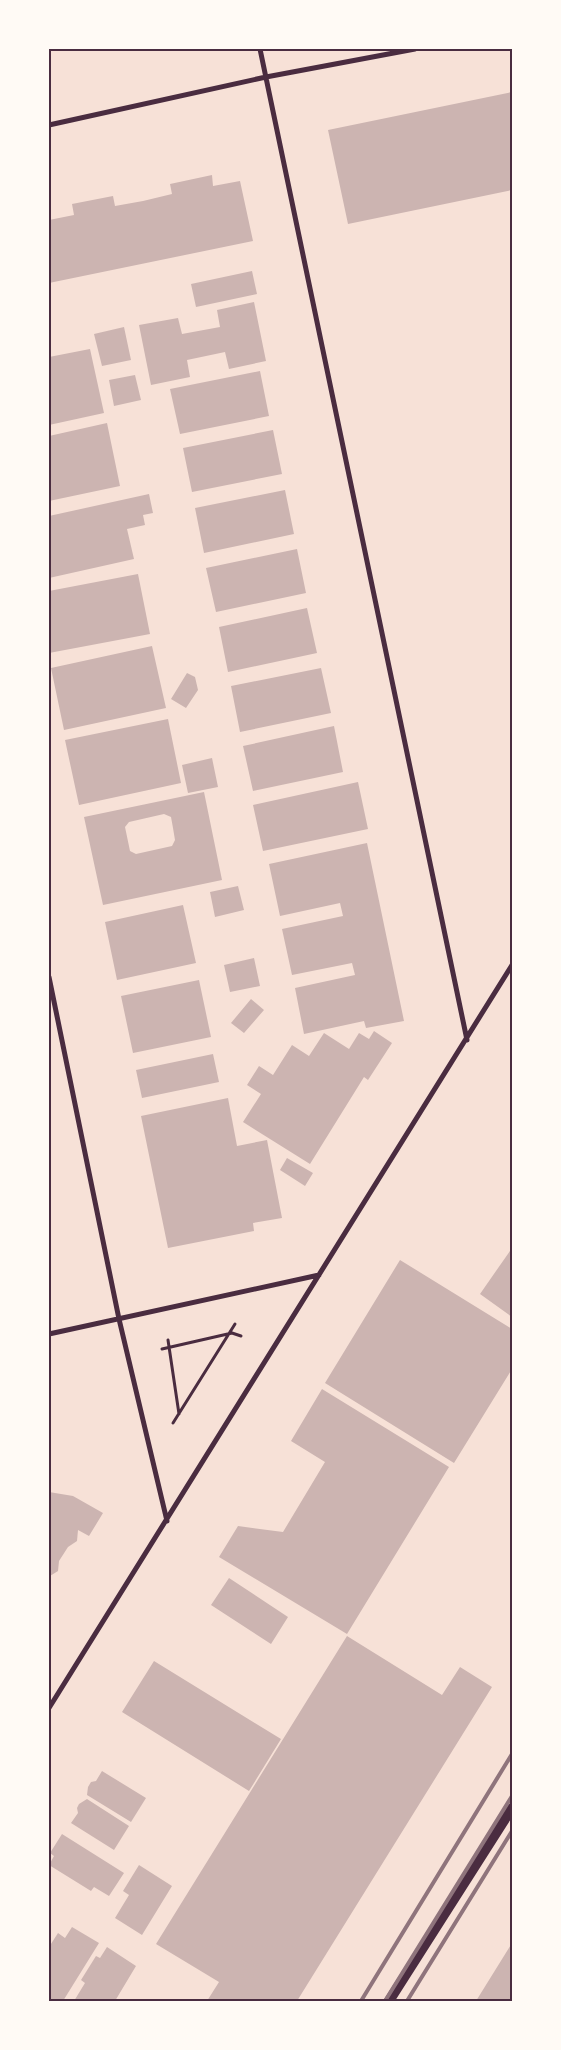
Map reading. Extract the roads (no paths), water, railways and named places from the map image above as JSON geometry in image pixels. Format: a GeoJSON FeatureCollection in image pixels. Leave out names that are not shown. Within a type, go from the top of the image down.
{"type":"FeatureCollection","features":[{"type":"Feature","properties":{"kind":"main road"},"geometry":{"type":"LineString","coordinates":[[389,2001],[512,1808]]}},
{"type":"Feature","properties":{"kind":"street"},"geometry":{"type":"LineString","coordinates":[[260,49],[467,1040]]}},
{"type":"Feature","properties":{"kind":"street"},"geometry":{"type":"LineString","coordinates":[[49,125],[266,77],[415,49]]}},
{"type":"Feature","properties":{"kind":"street"},"geometry":{"type":"LineString","coordinates":[[49,1708],[512,966]]}},
{"type":"Feature","properties":{"kind":"street"},"geometry":{"type":"LineString","coordinates":[[49,977],[119,1319],[167,1521]]}},
{"type":"Feature","properties":{"kind":"street"},"geometry":{"type":"LineString","coordinates":[[49,1334],[318,1275]]}},
{"type":"Feature","properties":{"kind":"railway"},"geometry":{"type":"LineString","coordinates":[[361,2001],[512,1754]]}},
{"type":"Feature","properties":{"kind":"railway"},"geometry":{"type":"LineString","coordinates":[[385,2001],[512,1796]]}},
{"type":"Feature","properties":{"kind":"railway"},"geometry":{"type":"LineString","coordinates":[[407,2001],[512,1831]]}}]}
